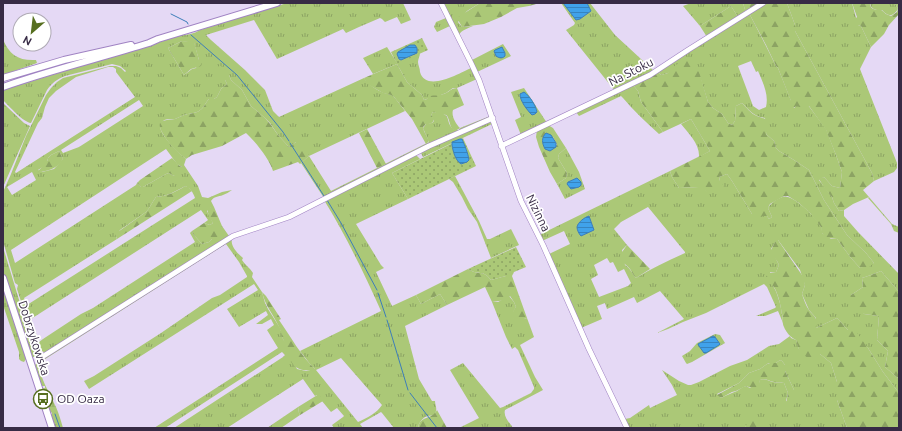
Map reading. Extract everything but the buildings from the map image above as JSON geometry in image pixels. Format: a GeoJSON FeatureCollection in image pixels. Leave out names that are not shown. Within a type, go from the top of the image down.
{"type":"FeatureCollection","features":[{"type":"Feature","properties":{"kind":"main road"},"geometry":{"type":"LineString","coordinates":[[3,87],[277,3]]}},
{"type":"Feature","properties":{"kind":"main road"},"geometry":{"type":"LineString","coordinates":[[3,78],[71,58],[158,39]]}},
{"type":"Feature","properties":{"kind":"main road","name":"Dobrzykowska"},"geometry":{"type":"LineString","coordinates":[[3,278],[52,428]]}},
{"type":"Feature","properties":{"kind":"street","name":"Nizinna"},"geometry":{"type":"LineString","coordinates":[[441,3],[484,93],[521,201],[543,245],[586,343],[627,428]]}},
{"type":"Feature","properties":{"kind":"street","name":"Na Stoku"},"geometry":{"type":"LineString","coordinates":[[501,146],[650,75],[763,3]]}},
{"type":"Feature","properties":{"kind":"street"},"geometry":{"type":"LineString","coordinates":[[42,357],[233,236],[289,217],[423,149],[493,118]]}},
{"type":"Feature","properties":{"kind":"green space"},"geometry":{"type":"Polygon","coordinates":[[[287,3],[403,3],[411,20],[401,24],[397,17],[385,22],[380,18],[346,33],[343,29],[277,59],[254,20],[206,35],[265,90],[273,111],[279,117],[364,78],[376,89],[393,96],[405,111],[309,156],[296,142],[289,147],[270,123],[251,106],[242,90],[231,80],[229,75],[225,80],[227,84],[221,89],[217,97],[214,99],[209,99],[201,110],[175,119],[164,120],[160,124],[163,135],[186,159],[184,165],[198,186],[202,197],[208,198],[222,192],[232,190],[224,195],[212,199],[211,201],[214,207],[211,207],[207,211],[213,223],[210,225],[204,223],[208,220],[201,210],[31,319],[39,342],[195,242],[190,233],[192,231],[202,244],[209,242],[212,239],[224,239],[45,353],[36,347],[17,289],[18,285],[15,283],[3,241],[3,192],[26,136],[46,95],[57,82],[63,78],[110,66],[116,66],[125,72],[126,71],[120,66],[112,64],[60,78],[47,90],[31,123],[20,117],[3,100],[3,90],[287,3]],[[182,41],[168,48],[184,75],[196,68],[199,60],[194,43],[182,41]],[[108,67],[76,77],[56,91],[49,98],[42,118],[38,123],[15,172],[16,173],[135,97],[116,72],[116,69],[113,67],[108,67]],[[139,100],[61,150],[63,153],[79,147],[143,106],[139,100]],[[166,149],[11,250],[15,263],[137,183],[143,187],[166,174],[169,173],[174,176],[182,167],[177,164],[166,149]],[[59,151],[48,158],[43,167],[38,170],[42,172],[54,169],[63,159],[59,151]],[[32,172],[7,187],[12,195],[36,180],[32,172]],[[185,186],[167,195],[156,197],[146,212],[120,230],[116,237],[117,239],[24,298],[27,305],[195,198],[191,190],[185,186]]]}},
{"type":"Feature","properties":{"kind":"green space"},"geometry":{"type":"Polygon","coordinates":[[[442,3],[480,3],[467,11],[458,22],[462,27],[473,26],[463,30],[459,35],[442,3]]]}},
{"type":"Feature","properties":{"kind":"green space"},"geometry":{"type":"Polygon","coordinates":[[[480,3],[540,3],[517,8],[484,24],[462,27],[457,18],[480,3]]]}},
{"type":"Feature","properties":{"kind":"green space"},"geometry":{"type":"Polygon","coordinates":[[[561,3],[590,3],[615,35],[654,71],[615,91],[566,30],[575,23],[561,3]]]}},
{"type":"Feature","properties":{"kind":"green space"},"geometry":{"type":"Polygon","coordinates":[[[691,3],[743,3],[746,13],[738,17],[731,6],[700,26],[683,6],[691,3]]]}},
{"type":"Feature","properties":{"kind":"green space"},"geometry":{"type":"Polygon","coordinates":[[[743,3],[761,3],[746,13],[743,3]]]}},
{"type":"Feature","properties":{"kind":"green space"},"geometry":{"type":"Polygon","coordinates":[[[766,3],[787,3],[795,25],[795,31],[872,173],[874,181],[863,190],[869,197],[844,210],[839,211],[832,197],[819,179],[824,177],[832,186],[840,188],[842,172],[826,130],[809,106],[802,108],[797,106],[790,109],[787,104],[791,101],[778,68],[749,13],[766,3]]]}},
{"type":"Feature","properties":{"kind":"green space"},"geometry":{"type":"Polygon","coordinates":[[[787,3],[852,3],[858,25],[861,26],[871,47],[860,69],[897,163],[897,168],[894,172],[874,181],[872,173],[795,31],[795,25],[787,3]]]}},
{"type":"Feature","properties":{"kind":"green space"},"geometry":{"type":"Polygon","coordinates":[[[852,3],[870,3],[873,9],[876,10],[879,8],[891,16],[897,12],[898,9],[895,3],[899,3],[899,14],[889,25],[884,34],[871,47],[861,26],[855,26],[852,24],[857,17],[852,3]]]}},
{"type":"Feature","properties":{"kind":"green space"},"geometry":{"type":"Polygon","coordinates":[[[870,3],[895,3],[898,9],[894,14],[888,15],[882,10],[876,10],[873,8],[870,3]]]}},
{"type":"Feature","properties":{"kind":"green space"},"geometry":{"type":"Polygon","coordinates":[[[731,6],[738,17],[707,37],[700,26],[731,6]]]}},
{"type":"Feature","properties":{"kind":"green space"},"geometry":{"type":"Polygon","coordinates":[[[749,13],[778,68],[794,108],[797,105],[808,105],[826,129],[842,172],[840,188],[832,186],[824,177],[819,180],[832,197],[839,211],[844,210],[844,216],[899,274],[899,292],[881,271],[862,278],[863,287],[851,295],[864,314],[879,316],[877,340],[888,351],[885,367],[899,379],[899,393],[883,372],[868,348],[837,318],[816,328],[816,318],[809,310],[802,294],[805,285],[800,270],[778,240],[771,249],[779,265],[776,272],[770,272],[770,276],[780,303],[783,323],[778,311],[765,316],[756,316],[776,307],[767,287],[764,284],[706,313],[657,333],[684,319],[660,291],[637,303],[634,297],[607,309],[605,303],[597,306],[602,319],[581,328],[549,254],[570,244],[564,231],[542,241],[539,235],[670,171],[679,188],[701,187],[708,192],[720,181],[719,177],[727,174],[752,214],[767,216],[769,219],[772,217],[768,208],[777,200],[786,196],[806,209],[821,227],[822,233],[831,239],[837,239],[860,268],[874,263],[847,235],[824,200],[809,170],[776,148],[774,141],[766,134],[765,118],[750,111],[742,103],[736,106],[735,121],[732,125],[728,123],[722,114],[713,108],[708,102],[694,58],[668,73],[661,75],[658,72],[749,13]],[[751,61],[738,66],[753,106],[759,110],[766,107],[767,98],[764,84],[751,61]],[[648,207],[621,222],[614,229],[627,245],[622,250],[625,265],[630,269],[636,278],[685,253],[648,207]],[[607,258],[594,265],[598,275],[591,279],[599,297],[628,286],[631,283],[624,269],[618,272],[613,262],[610,263],[607,258]]]}},
{"type":"Feature","properties":{"kind":"green space"},"geometry":{"type":"Polygon","coordinates":[[[446,18],[450,26],[437,32],[434,27],[436,22],[446,18]]]}},
{"type":"Feature","properties":{"kind":"green space"},"geometry":{"type":"Polygon","coordinates":[[[422,38],[428,50],[397,64],[391,52],[422,38]]]}},
{"type":"Feature","properties":{"kind":"green space"},"geometry":{"type":"Polygon","coordinates":[[[3,39],[5,45],[15,56],[36,60],[37,63],[3,75],[3,39]]]}},
{"type":"Feature","properties":{"kind":"green space"},"geometry":{"type":"Polygon","coordinates":[[[182,41],[194,42],[199,60],[202,63],[201,66],[191,69],[184,75],[168,48],[182,41]]]}},
{"type":"Feature","properties":{"kind":"green space"},"geometry":{"type":"Polygon","coordinates":[[[503,44],[511,56],[477,72],[472,60],[503,44]]]}},
{"type":"Feature","properties":{"kind":"green space"},"geometry":{"type":"Polygon","coordinates":[[[387,47],[397,63],[420,53],[418,62],[420,72],[423,78],[429,81],[444,80],[471,68],[477,79],[457,88],[453,88],[446,93],[424,100],[422,95],[407,82],[397,64],[373,74],[363,58],[387,47]]]}},
{"type":"Feature","properties":{"kind":"green space"},"geometry":{"type":"Polygon","coordinates":[[[688,57],[695,58],[708,102],[713,108],[722,114],[728,123],[732,125],[735,121],[736,106],[742,103],[753,114],[769,121],[770,127],[766,134],[774,141],[776,148],[809,170],[824,200],[847,235],[874,263],[869,267],[860,268],[837,239],[827,238],[822,233],[821,227],[810,213],[788,196],[784,196],[770,204],[768,208],[772,217],[769,219],[767,216],[762,216],[758,221],[751,217],[752,214],[727,174],[719,177],[724,186],[719,191],[714,193],[707,192],[700,188],[679,188],[670,171],[710,151],[691,119],[663,132],[641,102],[638,91],[633,85],[658,72],[661,75],[668,73],[670,69],[688,57]]]}},
{"type":"Feature","properties":{"kind":"green space"},"geometry":{"type":"Polygon","coordinates":[[[397,64],[407,82],[422,95],[424,100],[429,96],[442,95],[452,89],[457,88],[464,105],[453,110],[453,117],[460,128],[456,130],[452,129],[446,115],[433,112],[431,115],[434,119],[433,122],[426,124],[423,127],[429,141],[426,144],[412,119],[394,97],[369,85],[364,78],[397,64]]]}},
{"type":"Feature","properties":{"kind":"green space"},"geometry":{"type":"Polygon","coordinates":[[[219,66],[221,66],[229,75],[231,80],[242,90],[251,106],[265,118],[289,147],[300,141],[309,156],[300,164],[298,162],[273,171],[262,151],[246,133],[222,146],[192,155],[186,159],[176,151],[163,134],[160,123],[164,120],[175,119],[186,114],[197,112],[209,99],[214,99],[217,97],[221,89],[227,84],[216,71],[219,66]]]}},
{"type":"Feature","properties":{"kind":"green space"},"geometry":{"type":"Polygon","coordinates":[[[633,85],[638,91],[641,102],[663,132],[659,134],[621,96],[579,116],[576,112],[633,85]]]}},
{"type":"Feature","properties":{"kind":"green space"},"geometry":{"type":"Polygon","coordinates":[[[524,88],[547,123],[521,135],[515,120],[521,117],[511,92],[524,88]]]}},
{"type":"Feature","properties":{"kind":"green space"},"geometry":{"type":"Polygon","coordinates":[[[3,103],[24,123],[30,126],[3,187],[3,103]]]}},
{"type":"Feature","properties":{"kind":"green space"},"geometry":{"type":"Polygon","coordinates":[[[433,112],[444,114],[448,118],[449,123],[454,130],[459,130],[460,128],[490,116],[324,198],[301,163],[309,156],[331,191],[429,142],[423,128],[426,124],[434,121],[431,115],[433,112]]]}},
{"type":"Feature","properties":{"kind":"green space"},"geometry":{"type":"Polygon","coordinates":[[[691,119],[710,151],[699,157],[696,143],[681,124],[691,119]]]}},
{"type":"Feature","properties":{"kind":"green space"},"geometry":{"type":"Polygon","coordinates":[[[490,122],[492,124],[423,157],[421,153],[421,152],[490,122]]]}},
{"type":"Feature","properties":{"kind":"green space"},"geometry":{"type":"Polygon","coordinates":[[[548,125],[553,128],[566,148],[559,154],[558,158],[567,173],[566,178],[557,184],[539,147],[536,137],[537,130],[548,125]],[[553,137],[542,139],[545,149],[557,145],[553,137]]]}},
{"type":"Feature","properties":{"kind":"green space"},"geometry":{"type":"Polygon","coordinates":[[[367,129],[386,164],[377,168],[359,133],[367,129]]]}},
{"type":"Feature","properties":{"kind":"green space"},"geometry":{"type":"Polygon","coordinates":[[[463,138],[476,166],[408,199],[392,173],[463,138]]]}},
{"type":"Feature","properties":{"kind":"green space"},"geometry":{"type":"Polygon","coordinates":[[[566,148],[579,172],[585,189],[565,199],[557,184],[566,178],[567,173],[558,158],[559,154],[566,148]]]}},
{"type":"Feature","properties":{"kind":"green space"},"geometry":{"type":"Polygon","coordinates":[[[59,151],[63,159],[59,165],[41,172],[38,171],[51,155],[59,151]]]}},
{"type":"Feature","properties":{"kind":"green space"},"geometry":{"type":"Polygon","coordinates":[[[416,155],[420,159],[392,173],[408,199],[356,224],[384,268],[376,272],[392,306],[416,295],[421,304],[440,294],[447,305],[405,326],[419,379],[432,401],[435,401],[436,407],[435,413],[432,416],[427,416],[421,420],[418,428],[394,428],[381,412],[360,424],[363,428],[334,428],[332,425],[344,416],[337,408],[331,412],[317,395],[315,396],[303,379],[227,428],[174,428],[283,357],[285,355],[282,352],[165,428],[154,428],[278,348],[267,330],[274,325],[271,319],[262,324],[256,324],[268,315],[266,311],[239,327],[227,309],[258,290],[254,284],[89,389],[84,381],[247,277],[239,262],[226,244],[39,363],[39,368],[43,379],[56,407],[63,428],[56,428],[51,415],[52,412],[51,413],[45,396],[48,395],[47,392],[44,393],[43,388],[45,388],[45,386],[42,386],[35,365],[37,361],[232,238],[234,249],[243,258],[242,260],[253,273],[252,277],[262,292],[268,309],[280,328],[283,339],[297,369],[306,371],[315,369],[300,351],[381,311],[340,227],[324,200],[374,177],[416,155]],[[341,358],[316,370],[358,422],[375,413],[382,405],[341,358]]]}},
{"type":"Feature","properties":{"kind":"green space"},"geometry":{"type":"Polygon","coordinates":[[[172,158],[182,167],[182,171],[179,174],[174,176],[169,173],[166,174],[143,187],[137,183],[140,180],[172,158]]]}},
{"type":"Feature","properties":{"kind":"green space"},"geometry":{"type":"Polygon","coordinates":[[[455,176],[487,239],[511,229],[519,245],[491,258],[477,222],[453,182],[449,179],[455,176]]]}},
{"type":"Feature","properties":{"kind":"green space"},"geometry":{"type":"Polygon","coordinates":[[[185,186],[192,191],[117,239],[115,234],[146,212],[156,197],[164,196],[185,186]]]}},
{"type":"Feature","properties":{"kind":"green space"},"geometry":{"type":"Polygon","coordinates":[[[869,197],[892,224],[899,227],[899,233],[894,231],[891,224],[868,198],[869,197]]]}},
{"type":"Feature","properties":{"kind":"green space"},"geometry":{"type":"Polygon","coordinates":[[[214,207],[222,226],[229,236],[224,239],[212,239],[209,242],[202,244],[192,231],[204,223],[210,225],[213,223],[209,217],[207,208],[214,207]]]}},
{"type":"Feature","properties":{"kind":"green space"},"geometry":{"type":"Polygon","coordinates":[[[776,240],[778,240],[804,278],[805,285],[802,294],[807,307],[816,320],[816,328],[837,318],[848,330],[855,330],[899,393],[899,428],[847,428],[837,400],[837,382],[831,363],[820,354],[812,359],[801,352],[796,340],[789,335],[784,327],[780,304],[775,289],[769,281],[765,279],[768,273],[776,272],[779,265],[770,252],[776,240]]]}},
{"type":"Feature","properties":{"kind":"green space"},"geometry":{"type":"Polygon","coordinates":[[[627,245],[650,269],[636,278],[623,262],[620,255],[627,245]]]}},
{"type":"Feature","properties":{"kind":"green space"},"geometry":{"type":"Polygon","coordinates":[[[3,247],[33,346],[38,354],[36,357],[32,357],[3,272],[3,247]]]}},
{"type":"Feature","properties":{"kind":"green space"},"geometry":{"type":"Polygon","coordinates":[[[516,247],[526,267],[514,272],[512,276],[491,280],[486,275],[468,269],[516,247]]]}},
{"type":"Feature","properties":{"kind":"green space"},"geometry":{"type":"Polygon","coordinates":[[[468,269],[486,275],[491,280],[512,276],[527,318],[514,321],[513,314],[516,307],[510,296],[506,300],[492,302],[485,287],[447,305],[440,294],[421,304],[416,295],[468,269]]]}},
{"type":"Feature","properties":{"kind":"green space"},"geometry":{"type":"Polygon","coordinates":[[[881,271],[899,292],[899,379],[885,367],[888,351],[877,340],[879,316],[859,312],[848,304],[851,295],[863,287],[862,278],[881,271]]]}},
{"type":"Feature","properties":{"kind":"green space"},"geometry":{"type":"Polygon","coordinates":[[[3,286],[26,359],[24,362],[19,359],[19,352],[3,305],[3,286]]]}},
{"type":"Feature","properties":{"kind":"green space"},"geometry":{"type":"Polygon","coordinates":[[[262,292],[281,319],[279,320],[296,346],[316,370],[298,369],[290,361],[287,356],[287,348],[282,338],[280,328],[262,292]]]}},
{"type":"Feature","properties":{"kind":"green space"},"geometry":{"type":"Polygon","coordinates":[[[509,296],[516,307],[513,318],[527,318],[534,337],[520,345],[535,377],[543,390],[505,410],[506,417],[513,428],[459,428],[479,418],[450,370],[463,363],[500,408],[531,393],[534,389],[518,350],[515,347],[512,349],[506,337],[492,302],[498,302],[509,296]]]}},
{"type":"Feature","properties":{"kind":"green space"},"geometry":{"type":"Polygon","coordinates":[[[715,334],[720,335],[725,343],[687,364],[682,356],[690,351],[697,343],[715,334]]]}},
{"type":"Feature","properties":{"kind":"green space"},"geometry":{"type":"Polygon","coordinates":[[[790,336],[796,340],[799,349],[820,354],[831,363],[837,382],[837,400],[847,428],[761,428],[746,426],[745,428],[629,428],[625,419],[630,418],[649,405],[650,408],[677,395],[662,370],[679,381],[691,385],[730,366],[747,360],[769,346],[779,344],[790,336]],[[780,360],[776,363],[769,363],[760,369],[749,373],[739,383],[717,394],[721,398],[745,386],[750,388],[759,383],[760,380],[765,379],[784,383],[788,393],[786,401],[794,403],[794,390],[785,371],[785,365],[780,360]]]}},
{"type":"Feature","properties":{"kind":"green space"},"geometry":{"type":"Polygon","coordinates":[[[780,360],[785,365],[785,371],[794,390],[795,406],[791,408],[786,404],[788,393],[784,383],[765,379],[760,380],[759,386],[756,388],[746,386],[721,398],[717,395],[739,383],[749,373],[760,369],[767,364],[776,363],[780,360]]]}},
{"type":"Feature","properties":{"kind":"green space"},"geometry":{"type":"Polygon","coordinates":[[[319,394],[323,401],[300,415],[298,407],[319,394]]]}},
{"type":"Feature","properties":{"kind":"green space"},"geometry":{"type":"Polygon","coordinates":[[[298,407],[300,415],[281,428],[267,428],[298,407]]]}},
{"type":"Feature","properties":{"kind":"green space"},"geometry":{"type":"Polygon","coordinates":[[[437,410],[447,428],[418,428],[421,421],[435,413],[437,410]]]}},
{"type":"Feature","properties":{"kind":"green space"},"geometry":{"type":"Polygon","coordinates":[[[751,419],[756,420],[760,424],[761,428],[745,428],[748,421],[751,419]]]}},
{"type":"Feature","properties":{"kind":"water"},"geometry":{"type":"Polygon","coordinates":[[[563,3],[587,3],[591,11],[580,19],[576,20],[563,3]]]}},
{"type":"Feature","properties":{"kind":"water"},"geometry":{"type":"Polygon","coordinates":[[[410,45],[415,45],[417,48],[417,53],[401,60],[399,59],[397,54],[398,52],[410,45]]]}},
{"type":"Feature","properties":{"kind":"water"},"geometry":{"type":"Polygon","coordinates":[[[502,47],[505,56],[503,58],[499,58],[496,56],[494,51],[502,47]]]}},
{"type":"Feature","properties":{"kind":"water"},"geometry":{"type":"Polygon","coordinates":[[[524,92],[534,104],[537,112],[535,114],[532,115],[522,102],[520,94],[524,92]]]}},
{"type":"Feature","properties":{"kind":"water"},"geometry":{"type":"Polygon","coordinates":[[[546,133],[551,135],[556,143],[556,147],[550,151],[545,149],[543,143],[543,137],[546,133]]]}},
{"type":"Feature","properties":{"kind":"water"},"geometry":{"type":"Polygon","coordinates":[[[462,139],[469,160],[461,164],[456,158],[452,145],[452,142],[462,139]]]}},
{"type":"Feature","properties":{"kind":"water"},"geometry":{"type":"Polygon","coordinates":[[[577,178],[581,182],[581,185],[571,189],[567,184],[568,182],[577,178]]]}},
{"type":"Feature","properties":{"kind":"water"},"geometry":{"type":"Polygon","coordinates":[[[589,216],[594,230],[581,236],[577,227],[582,220],[589,216]]]}},
{"type":"Feature","properties":{"kind":"water"},"geometry":{"type":"Polygon","coordinates":[[[713,336],[720,344],[704,353],[698,344],[713,336]]]}},
{"type":"Feature","properties":{"kind":"waterway"},"geometry":{"type":"LineString","coordinates":[[171,14],[187,22],[188,24]]}},
{"type":"Feature","properties":{"kind":"waterway"},"geometry":{"type":"LineString","coordinates":[[191,35],[237,75],[289,141]]}},
{"type":"Feature","properties":{"kind":"waterway"},"geometry":{"type":"LineString","coordinates":[[290,143],[324,196]]}},
{"type":"Feature","properties":{"kind":"waterway"},"geometry":{"type":"LineString","coordinates":[[327,200],[377,290]]}},
{"type":"Feature","properties":{"kind":"waterway"},"geometry":{"type":"LineString","coordinates":[[378,293],[386,317]]}},
{"type":"Feature","properties":{"kind":"waterway"},"geometry":{"type":"LineString","coordinates":[[387,320],[408,390]]}},
{"type":"Feature","properties":{"kind":"waterway"},"geometry":{"type":"LineString","coordinates":[[410,393],[437,428]]}},
{"type":"Feature","properties":{"kind":"waterway"},"geometry":{"type":"LineString","coordinates":[[55,414],[60,428]]}},
{"type":"Feature","properties":{"kind":"place","name":"OD Oaza"},"geometry":{"type":"Point","coordinates":[43,399]}}]}
